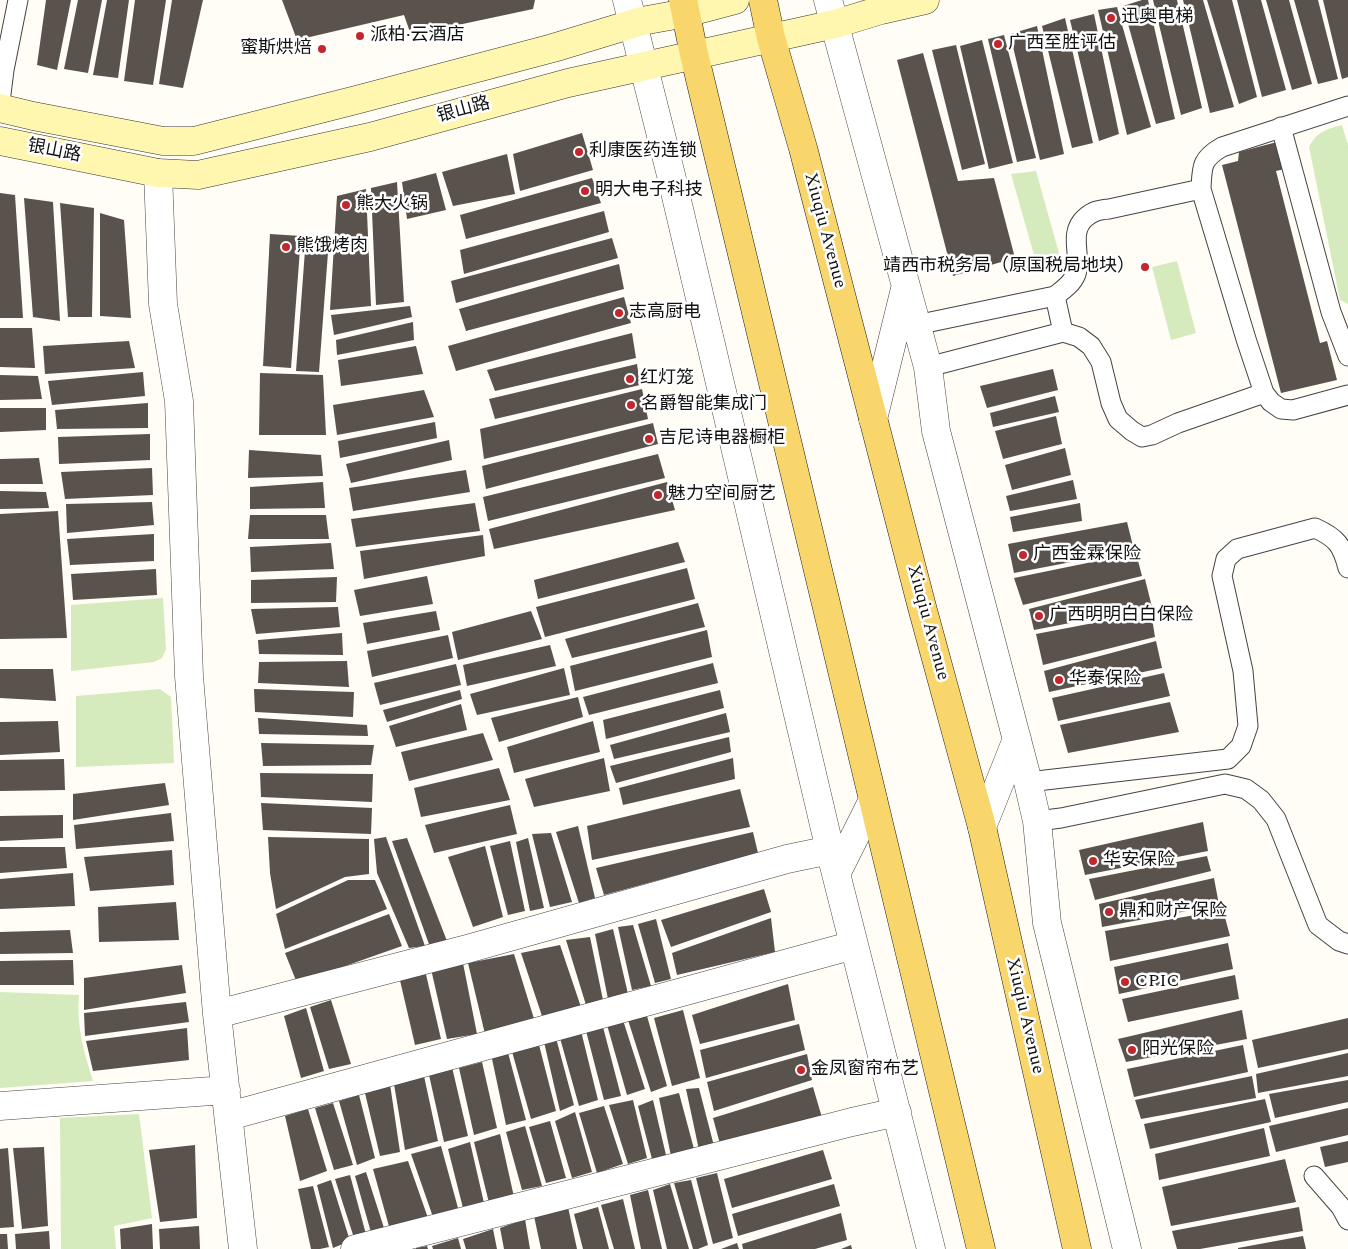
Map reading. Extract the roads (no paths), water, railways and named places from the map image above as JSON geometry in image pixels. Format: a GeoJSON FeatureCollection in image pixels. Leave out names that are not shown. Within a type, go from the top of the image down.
{"type":"FeatureCollection","features":[{"type":"Feature","properties":{"kind":"main road","name":"银山路"},"geometry":{"type":"LineString","coordinates":[[0,108],[163,141],[194,141],[525,56],[629,13],[642,21],[685,6],[734,0]]}},
{"type":"Feature","properties":{"kind":"main road","name":"Xiuqiu Avenue"},"geometry":{"type":"LineString","coordinates":[[763,0],[771,38],[803,148],[982,827],[1077,1249]]}},
{"type":"Feature","properties":{"kind":"main road","name":"银山路"},"geometry":{"type":"LineString","coordinates":[[0,142],[158,173],[198,175],[370,137],[568,83],[644,68],[694,54],[771,38],[832,12],[881,10],[925,0]]}},
{"type":"Feature","properties":{"kind":"main road"},"geometry":{"type":"LineString","coordinates":[[685,6],[694,54],[873,800],[977,1245]]}},
{"type":"Feature","properties":{"kind":"street"},"geometry":{"type":"LineString","coordinates":[[832,12],[928,367],[936,431],[1028,782],[1037,821],[1047,923],[1127,1249]]}},
{"type":"Feature","properties":{"kind":"street"},"geometry":{"type":"LineString","coordinates":[[629,13],[673,185],[833,862],[931,1249]]}},
{"type":"Feature","properties":{"kind":"street"},"geometry":{"type":"LineString","coordinates":[[158,173],[163,304],[179,401],[189,676],[217,1014],[243,1249]]}},
{"type":"Feature","properties":{"kind":"street"},"geometry":{"type":"LineString","coordinates":[[873,419],[906,287]]}},
{"type":"Feature","properties":{"kind":"street"},"geometry":{"type":"LineString","coordinates":[[982,827],[1017,739]]}},
{"type":"Feature","properties":{"kind":"street"},"geometry":{"type":"LineString","coordinates":[[833,862],[873,800]]}},
{"type":"Feature","properties":{"kind":"street"},"geometry":{"type":"LineString","coordinates":[[217,1014],[467,949],[787,859],[833,862]]}},
{"type":"Feature","properties":{"kind":"street"},"geometry":{"type":"LineString","coordinates":[[0,1106],[228,1103],[854,945]]}},
{"type":"Feature","properties":{"kind":"street"},"geometry":{"type":"LineString","coordinates":[[355,1249],[897,1112]]}},
{"type":"Feature","properties":{"kind":"lane"},"geometry":{"type":"LineString","coordinates":[[0,102],[4,70],[18,0]]}},
{"type":"Feature","properties":{"kind":"lane"},"geometry":{"type":"LineString","coordinates":[[1348,106],[1222,147],[1211,153],[1204,162],[1201,189],[1264,393],[1281,409],[1293,410],[1348,395]]}},
{"type":"Feature","properties":{"kind":"lane"},"geometry":{"type":"LineString","coordinates":[[1281,127],[1331,312],[1348,356]]}},
{"type":"Feature","properties":{"kind":"lane"},"geometry":{"type":"LineString","coordinates":[[916,325],[1054,296],[1068,286],[1076,273],[1076,236],[1081,222],[1095,210],[1109,209],[1201,189]]}},
{"type":"Feature","properties":{"kind":"lane"},"geometry":{"type":"LineString","coordinates":[[1054,296],[1063,332]]}},
{"type":"Feature","properties":{"kind":"lane"},"geometry":{"type":"LineString","coordinates":[[928,367],[1063,332],[1079,337],[1091,346],[1101,362],[1111,403],[1118,419],[1142,437],[1152,435],[1178,423],[1264,393]]}},
{"type":"Feature","properties":{"kind":"lane"},"geometry":{"type":"LineString","coordinates":[[1028,782],[1228,759],[1242,746],[1248,726],[1243,671],[1222,576],[1226,559],[1237,549],[1315,528],[1332,536],[1344,550],[1348,568]]}},
{"type":"Feature","properties":{"kind":"lane"},"geometry":{"type":"LineString","coordinates":[[1037,821],[1061,818],[1225,784],[1246,789],[1260,800],[1276,819],[1318,925],[1348,944]]}},
{"type":"Feature","properties":{"kind":"lane"},"geometry":{"type":"LineString","coordinates":[[1314,1176],[1341,1207],[1348,1220]]}},
{"type":"Feature","properties":{"kind":"place","name":"迅奥电梯"},"geometry":{"type":"Point","coordinates":[1111,18]}},
{"type":"Feature","properties":{"kind":"place","name":"派柏·云酒店"},"geometry":{"type":"Point","coordinates":[360,36]}},
{"type":"Feature","properties":{"kind":"place","name":"广西至胜评估"},"geometry":{"type":"Point","coordinates":[998,44]}},
{"type":"Feature","properties":{"kind":"place","name":"蜜斯烘焙"},"geometry":{"type":"Point","coordinates":[322,49]}},
{"type":"Feature","properties":{"kind":"place","name":"利康医药连锁"},"geometry":{"type":"Point","coordinates":[579,152]}},
{"type":"Feature","properties":{"kind":"place","name":"明大电子科技"},"geometry":{"type":"Point","coordinates":[585,191]}},
{"type":"Feature","properties":{"kind":"place","name":"熊大火锅"},"geometry":{"type":"Point","coordinates":[346,205]}},
{"type":"Feature","properties":{"kind":"place","name":"熊饿烤肉"},"geometry":{"type":"Point","coordinates":[286,247]}},
{"type":"Feature","properties":{"kind":"place","name":"靖西市税务局（原国税局地块）"},"geometry":{"type":"Point","coordinates":[1145,267]}},
{"type":"Feature","properties":{"kind":"place","name":"志高厨电"},"geometry":{"type":"Point","coordinates":[619,313]}},
{"type":"Feature","properties":{"kind":"place","name":"红灯笼"},"geometry":{"type":"Point","coordinates":[630,379]}},
{"type":"Feature","properties":{"kind":"place","name":"名爵智能集成门"},"geometry":{"type":"Point","coordinates":[631,405]}},
{"type":"Feature","properties":{"kind":"place","name":"吉尼诗电器橱柜"},"geometry":{"type":"Point","coordinates":[649,439]}},
{"type":"Feature","properties":{"kind":"place","name":"魅力空间厨艺"},"geometry":{"type":"Point","coordinates":[658,495]}},
{"type":"Feature","properties":{"kind":"place","name":"广西金霖保险"},"geometry":{"type":"Point","coordinates":[1023,555]}},
{"type":"Feature","properties":{"kind":"place","name":"广西明明白白保险"},"geometry":{"type":"Point","coordinates":[1039,616]}},
{"type":"Feature","properties":{"kind":"place","name":"华泰保险"},"geometry":{"type":"Point","coordinates":[1059,680]}},
{"type":"Feature","properties":{"kind":"place","name":"华安保险"},"geometry":{"type":"Point","coordinates":[1093,861]}},
{"type":"Feature","properties":{"kind":"place","name":"鼎和财产保险"},"geometry":{"type":"Point","coordinates":[1109,912]}},
{"type":"Feature","properties":{"kind":"place","name":"CPIC"},"geometry":{"type":"Point","coordinates":[1125,982]}},
{"type":"Feature","properties":{"kind":"place","name":"阳光保险"},"geometry":{"type":"Point","coordinates":[1132,1050]}},
{"type":"Feature","properties":{"kind":"place","name":"金凤窗帘布艺"},"geometry":{"type":"Point","coordinates":[801,1070]}}]}
